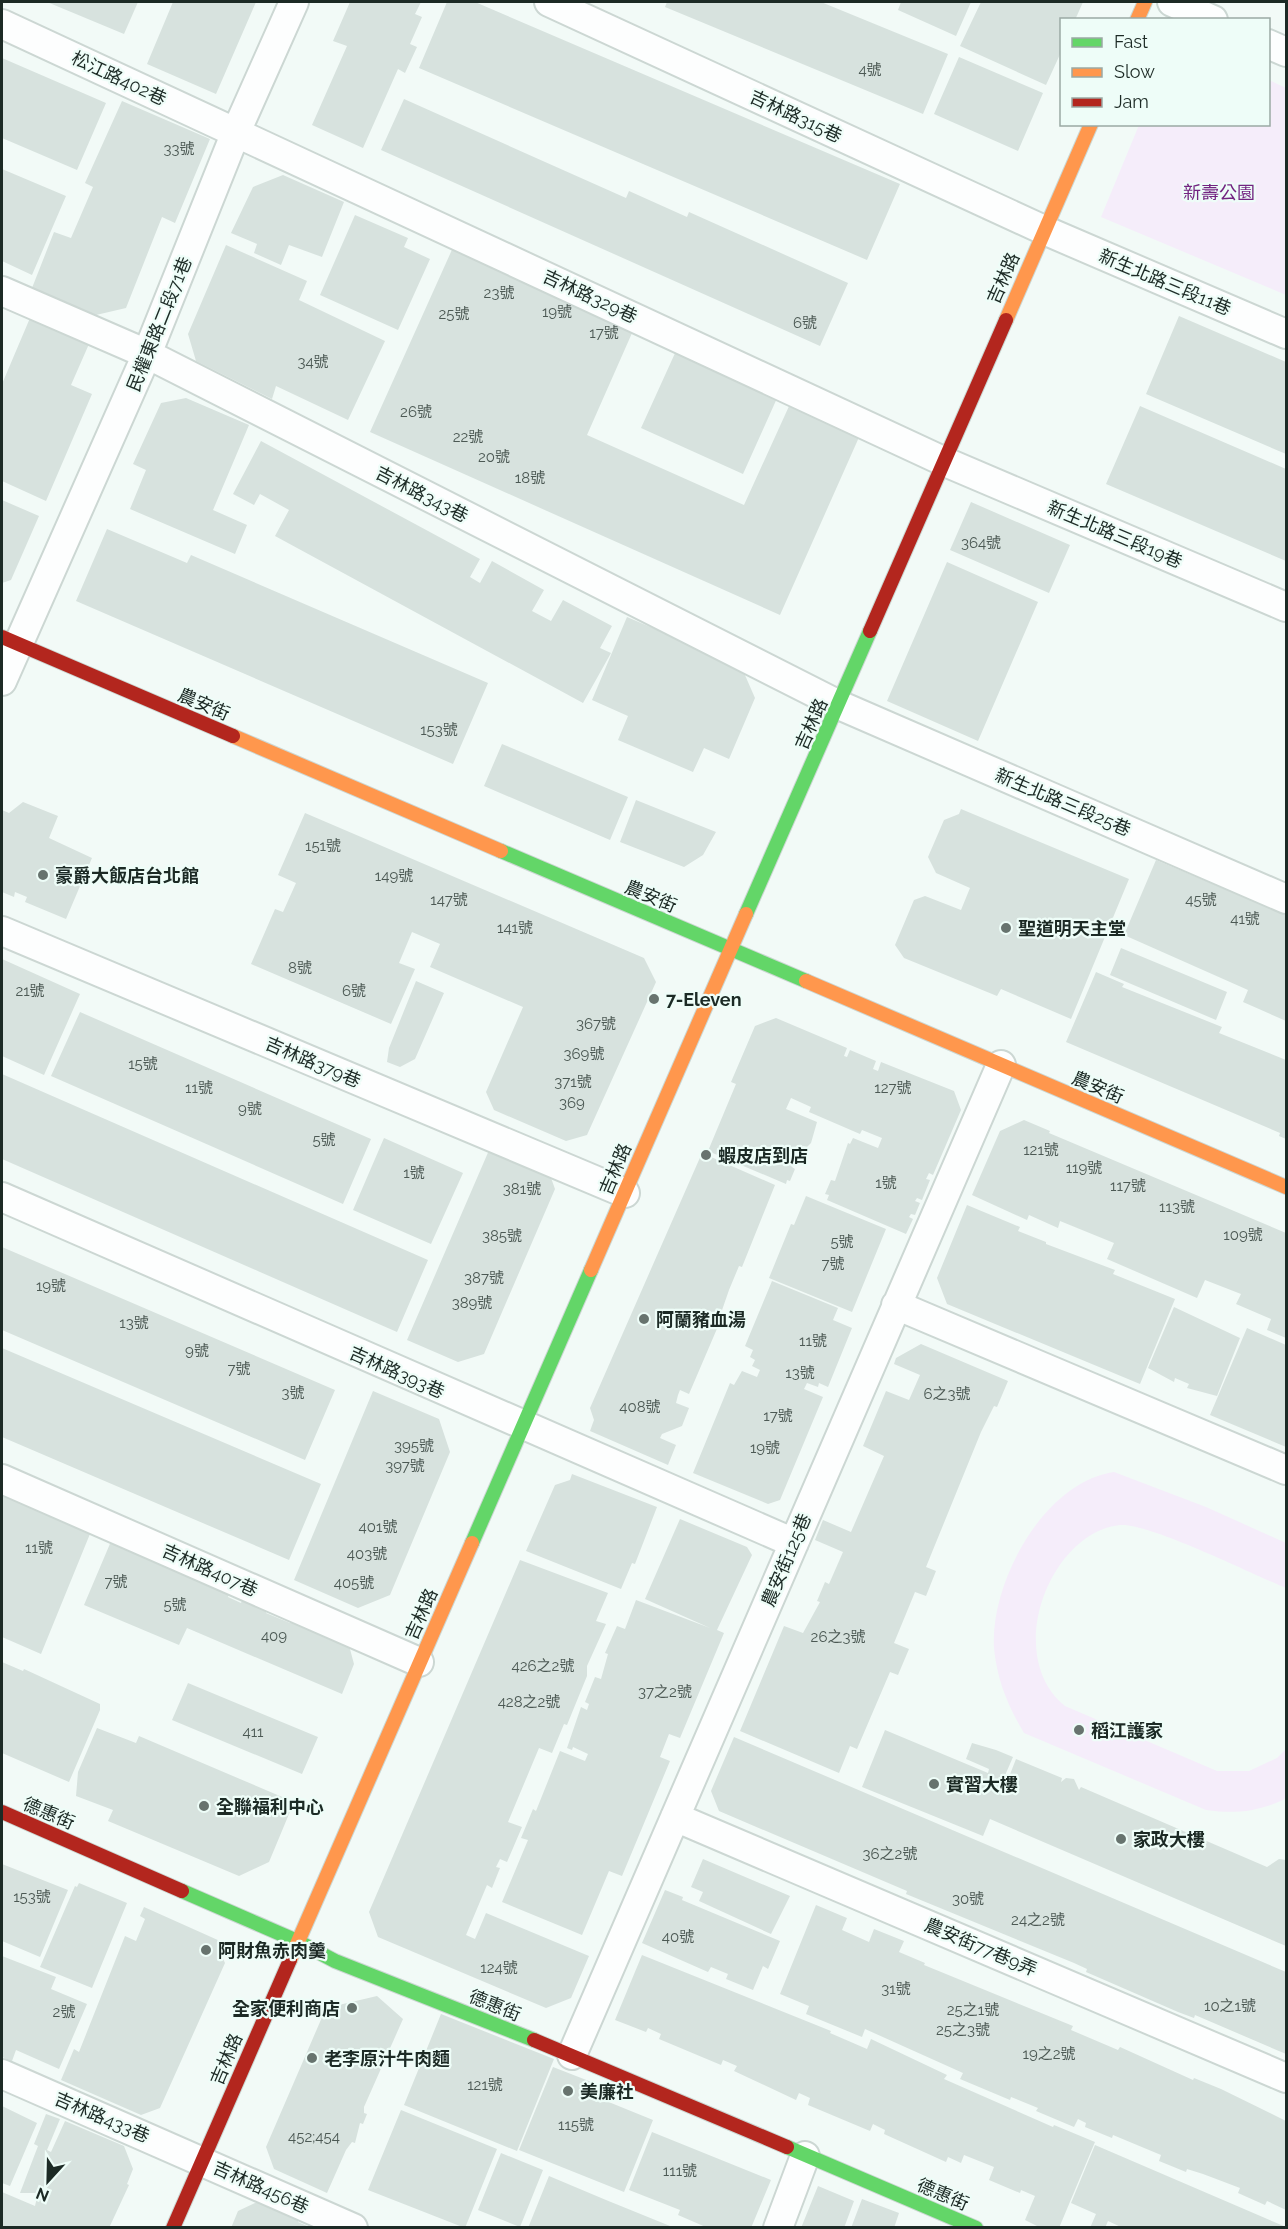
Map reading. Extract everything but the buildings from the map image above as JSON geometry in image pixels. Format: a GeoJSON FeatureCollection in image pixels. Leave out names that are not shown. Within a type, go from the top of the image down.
{"type":"FeatureCollection","features":[{"type":"Feature","properties":{"kind":"street","name":"民權東路二段71巷"},"geometry":{"type":"LineString","coordinates":[[2,681],[11,641],[147,354],[236,132],[294,2]]}},
{"type":"Feature","properties":{"kind":"street","name":"吉林路315巷"},"geometry":{"type":"LineString","coordinates":[[549,2],[1044,230]]}},
{"type":"Feature","properties":{"kind":"street"},"geometry":{"type":"LineString","coordinates":[[1138,18],[1145,2]]}},
{"type":"Feature","properties":{"kind":"street"},"geometry":{"type":"LineString","coordinates":[[1172,2],[1208,18]]}},
{"type":"Feature","properties":{"kind":"street","name":"松江路402巷"},"geometry":{"type":"LineString","coordinates":[[2,24],[236,132]]}},
{"type":"Feature","properties":{"kind":"street"},"geometry":{"type":"LineString","coordinates":[[1270,44],[1287,52]]}},
{"type":"Feature","properties":{"kind":"street","name":"吉林路"},"geometry":{"type":"LineString","coordinates":[[172,2228],[1090,126]]}},
{"type":"Feature","properties":{"kind":"street","name":"吉林路329巷"},"geometry":{"type":"LineString","coordinates":[[236,132],[943,461]]}},
{"type":"Feature","properties":{"kind":"street","name":"新生北路三段11巷"},"geometry":{"type":"LineString","coordinates":[[1044,230],[1287,334]]}},
{"type":"Feature","properties":{"kind":"street","name":"吉林路343巷"},"geometry":{"type":"LineString","coordinates":[[2,291],[147,354],[839,705]]}},
{"type":"Feature","properties":{"kind":"street","name":"新生北路三段19巷"},"geometry":{"type":"LineString","coordinates":[[943,461],[1287,607]]}},
{"type":"Feature","properties":{"kind":"street","name":"農安街"},"geometry":{"type":"LineString","coordinates":[[11,641],[1287,1187]]}},
{"type":"Feature","properties":{"kind":"street","name":"新生北路三段25巷"},"geometry":{"type":"LineString","coordinates":[[839,705],[1287,899]]}},
{"type":"Feature","properties":{"kind":"street","name":"吉林路379巷"},"geometry":{"type":"LineString","coordinates":[[2,931],[625,1193]]}},
{"type":"Feature","properties":{"kind":"street","name":"農安街125巷"},"geometry":{"type":"LineString","coordinates":[[572,2055],[1000,1065]]}},
{"type":"Feature","properties":{"kind":"street","name":"吉林路393巷"},"geometry":{"type":"LineString","coordinates":[[2,1197],[794,1543]]}},
{"type":"Feature","properties":{"kind":"street"},"geometry":{"type":"LineString","coordinates":[[896,1305],[1287,1470]]}},
{"type":"Feature","properties":{"kind":"street","name":"吉林路407巷"},"geometry":{"type":"LineString","coordinates":[[2,1479],[419,1662]]}},
{"type":"Feature","properties":{"kind":"street","name":"德惠街"},"geometry":{"type":"LineString","coordinates":[[2,1812],[297,1941],[335,1961],[572,2055],[976,2228]]}},
{"type":"Feature","properties":{"kind":"street","name":"農安街77巷9弄"},"geometry":{"type":"LineString","coordinates":[[675,1816],[1287,2078]]}},
{"type":"Feature","properties":{"kind":"street","name":"吉林路433巷"},"geometry":{"type":"LineString","coordinates":[[2,2074],[202,2160]]}},
{"type":"Feature","properties":{"kind":"street"},"geometry":{"type":"LineString","coordinates":[[778,2228],[805,2156]]}},
{"type":"Feature","properties":{"kind":"street","name":"吉林路456巷"},"geometry":{"type":"LineString","coordinates":[[202,2160],[222,2171],[353,2228]]}},
{"type":"Feature","properties":{"kind":"green space","name":"新壽公園"},"geometry":{"type":"Polygon","coordinates":[[[1270,80],[1286,88],[1286,295],[1101,217],[1139,126],[1270,126],[1270,80]]]}},
{"type":"Feature","properties":{"kind":"green space"},"geometry":{"type":"Polygon","coordinates":[[[1114,1472],[1206,1507],[1286,1543],[1286,1588],[1202,1550],[1134,1526],[1120,1525],[1095,1533],[1073,1550],[1055,1573],[1043,1600],[1036,1629],[1037,1658],[1047,1684],[1065,1706],[1217,1771],[1249,1771],[1277,1758],[1286,1749],[1286,1797],[1283,1800],[1245,1811],[1206,1810],[1024,1733],[1013,1713],[1001,1682],[994,1648],[995,1622],[1001,1594],[1012,1566],[1026,1539],[1044,1515],[1065,1494],[1089,1480],[1114,1472]]]}},
{"type":"Feature","properties":{"kind":"traffic: fast"},"geometry":{"type":"LineString","coordinates":[[746,914],[870,631]]}},
{"type":"Feature","properties":{"kind":"traffic: fast"},"geometry":{"type":"LineString","coordinates":[[501,851],[806,981]]}},
{"type":"Feature","properties":{"kind":"traffic: fast"},"geometry":{"type":"LineString","coordinates":[[472,1543],[591,1270]]}},
{"type":"Feature","properties":{"kind":"traffic: fast"},"geometry":{"type":"LineString","coordinates":[[182,1891],[297,1941],[335,1961],[534,2040]]}},
{"type":"Feature","properties":{"kind":"traffic: fast"},"geometry":{"type":"LineString","coordinates":[[787,2147],[976,2228]]}},
{"type":"Feature","properties":{"kind":"traffic: slow"},"geometry":{"type":"LineString","coordinates":[[1138,18],[1145,2]]}},
{"type":"Feature","properties":{"kind":"traffic: slow"},"geometry":{"type":"LineString","coordinates":[[1006,320],[1090,126]]}},
{"type":"Feature","properties":{"kind":"traffic: slow"},"geometry":{"type":"LineString","coordinates":[[233,736],[501,851]]}},
{"type":"Feature","properties":{"kind":"traffic: slow"},"geometry":{"type":"LineString","coordinates":[[591,1270],[746,914]]}},
{"type":"Feature","properties":{"kind":"traffic: slow"},"geometry":{"type":"LineString","coordinates":[[806,981],[1286,1187]]}},
{"type":"Feature","properties":{"kind":"traffic: slow"},"geometry":{"type":"LineString","coordinates":[[290,1960],[472,1543]]}},
{"type":"Feature","properties":{"kind":"traffic: jam"},"geometry":{"type":"LineString","coordinates":[[870,631],[1006,320]]}},
{"type":"Feature","properties":{"kind":"traffic: jam"},"geometry":{"type":"LineString","coordinates":[[2,637],[233,736]]}},
{"type":"Feature","properties":{"kind":"traffic: jam"},"geometry":{"type":"LineString","coordinates":[[2,1812],[182,1891]]}},
{"type":"Feature","properties":{"kind":"traffic: jam"},"geometry":{"type":"LineString","coordinates":[[173,2228],[290,1960]]}},
{"type":"Feature","properties":{"kind":"traffic: jam"},"geometry":{"type":"LineString","coordinates":[[534,2040],[787,2147]]}},
{"type":"Feature","properties":{"kind":"place","name":"豪爵大飯店台北館"},"geometry":{"type":"Point","coordinates":[43,875]}},
{"type":"Feature","properties":{"kind":"place","name":"聖道明天主堂"},"geometry":{"type":"Point","coordinates":[1006,928]}},
{"type":"Feature","properties":{"kind":"place","name":"7-Eleven"},"geometry":{"type":"Point","coordinates":[654,999]}},
{"type":"Feature","properties":{"kind":"place","name":"蝦皮店到店"},"geometry":{"type":"Point","coordinates":[706,1155]}},
{"type":"Feature","properties":{"kind":"place","name":"阿蘭豬血湯"},"geometry":{"type":"Point","coordinates":[644,1319]}},
{"type":"Feature","properties":{"kind":"place","name":"稻江護家"},"geometry":{"type":"Point","coordinates":[1079,1730]}},
{"type":"Feature","properties":{"kind":"place","name":"實習大樓"},"geometry":{"type":"Point","coordinates":[934,1784]}},
{"type":"Feature","properties":{"kind":"place","name":"全聯福利中心"},"geometry":{"type":"Point","coordinates":[204,1806]}},
{"type":"Feature","properties":{"kind":"place","name":"家政大樓"},"geometry":{"type":"Point","coordinates":[1121,1839]}},
{"type":"Feature","properties":{"kind":"place","name":"阿財魚赤肉羹"},"geometry":{"type":"Point","coordinates":[206,1950]}},
{"type":"Feature","properties":{"kind":"place","name":"全家便利商店"},"geometry":{"type":"Point","coordinates":[352,2008]}},
{"type":"Feature","properties":{"kind":"place","name":"老李原汁牛肉麵"},"geometry":{"type":"Point","coordinates":[312,2058]}},
{"type":"Feature","properties":{"kind":"place","name":"美廉社"},"geometry":{"type":"Point","coordinates":[568,2091]}}]}
